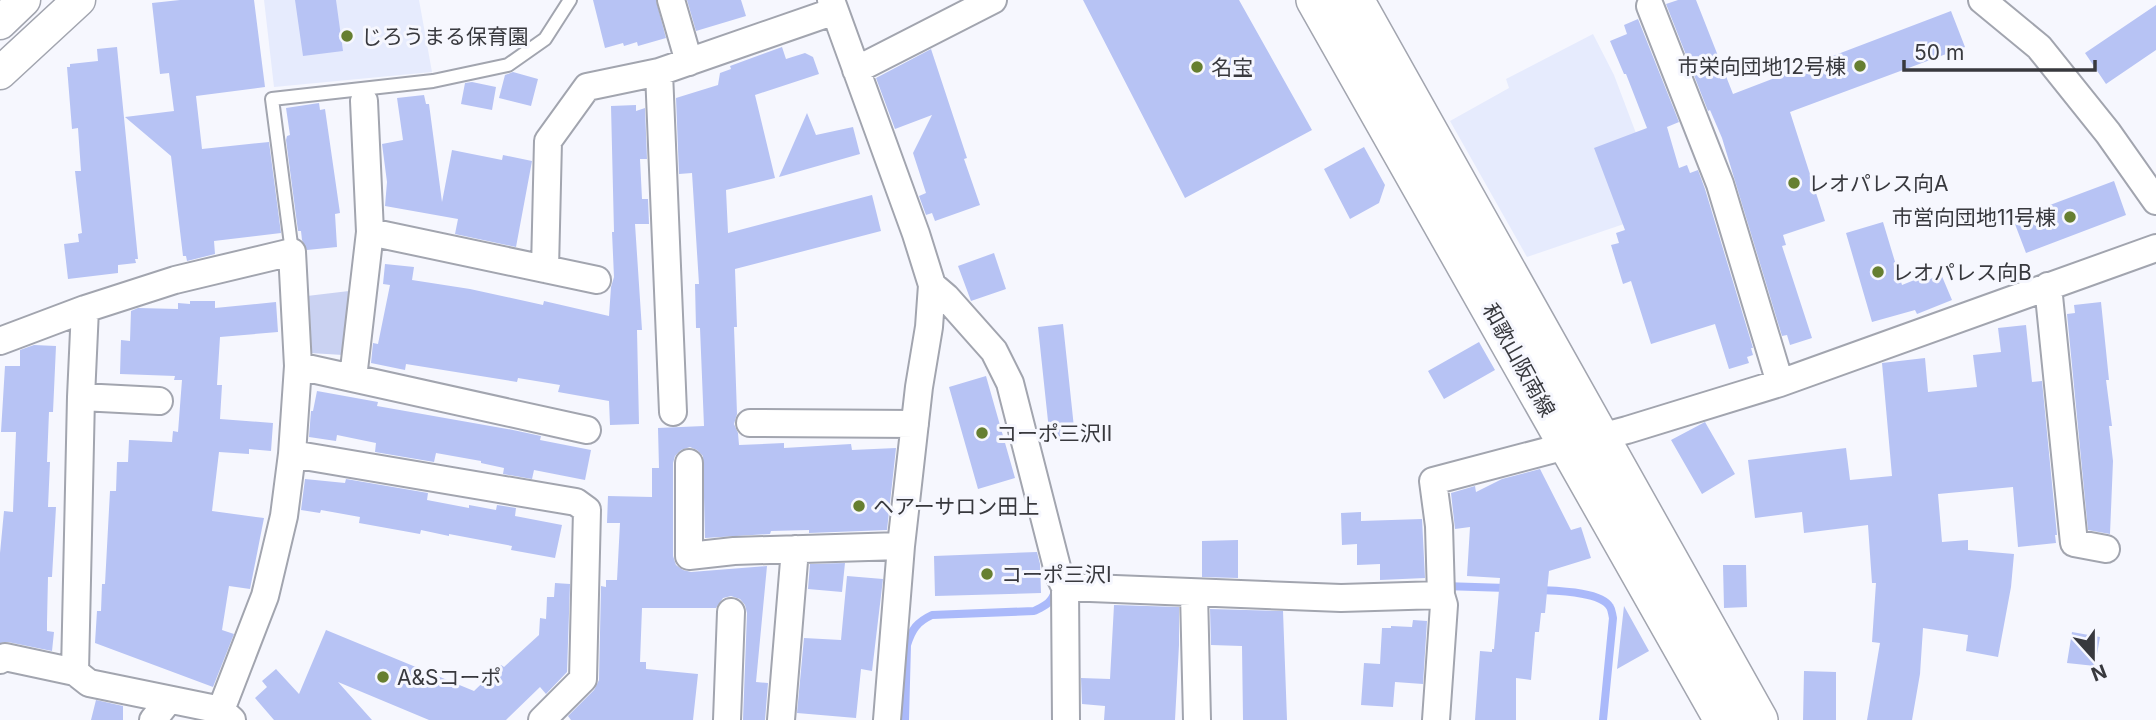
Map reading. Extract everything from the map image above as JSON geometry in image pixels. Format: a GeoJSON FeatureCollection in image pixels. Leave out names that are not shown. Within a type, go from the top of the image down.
{"type":"FeatureCollection","features":[{"type":"Feature","properties":{"kind":"main road","name":"和歌山阪南線"},"geometry":{"type":"LineString","coordinates":[[1315,0],[1583,441],[1759,720]]}},
{"type":"Feature","properties":{"kind":"main road","name":"和歌山阪南線"},"geometry":{"type":"LineString","coordinates":[[1355,0],[1583,441],[1723,720]]}},
{"type":"Feature","properties":{"kind":"street"},"geometry":{"type":"LineString","coordinates":[[0,23],[24,0]]}},
{"type":"Feature","properties":{"kind":"street"},"geometry":{"type":"LineString","coordinates":[[0,73],[79,0]]}},
{"type":"Feature","properties":{"kind":"street"},"geometry":{"type":"LineString","coordinates":[[671,0],[689,62]]}},
{"type":"Feature","properties":{"kind":"street"},"geometry":{"type":"LineString","coordinates":[[856,70],[993,0]]}},
{"type":"Feature","properties":{"kind":"street"},"geometry":{"type":"LineString","coordinates":[[1982,0],[2039,47],[2108,133],[2156,201]]}},
{"type":"Feature","properties":{"kind":"street"},"geometry":{"type":"LineString","coordinates":[[545,269],[548,141],[587,87],[659,72],[833,6],[932,285],[901,546],[887,720]]}},
{"type":"Feature","properties":{"kind":"street"},"geometry":{"type":"LineString","coordinates":[[1650,6],[1720,184],[1780,383]]}},
{"type":"Feature","properties":{"kind":"street"},"geometry":{"type":"LineString","coordinates":[[659,72],[673,412]]}},
{"type":"Feature","properties":{"kind":"street"},"geometry":{"type":"LineString","coordinates":[[353,378],[370,232],[364,101]]}},
{"type":"Feature","properties":{"kind":"street"},"geometry":{"type":"LineString","coordinates":[[370,232],[597,279]]}},
{"type":"Feature","properties":{"kind":"street"},"geometry":{"type":"LineString","coordinates":[[1436,720],[1444,605],[1440,588],[1433,481],[1583,441],[1780,383],[2156,248]]}},
{"type":"Feature","properties":{"kind":"street"},"geometry":{"type":"LineString","coordinates":[[0,341],[175,280],[292,252],[298,366],[292,454],[284,516],[265,596],[226,715],[161,710],[89,683],[75,672],[5,657],[0,660]]}},
{"type":"Feature","properties":{"kind":"street"},"geometry":{"type":"LineString","coordinates":[[932,285],[994,351],[1010,383],[1062,581],[1066,720]]}},
{"type":"Feature","properties":{"kind":"street"},"geometry":{"type":"LineString","coordinates":[[2048,286],[2074,543],[2106,549]]}},
{"type":"Feature","properties":{"kind":"street"},"geometry":{"type":"LineString","coordinates":[[75,672],[81,397],[86,309]]}},
{"type":"Feature","properties":{"kind":"street"},"geometry":{"type":"LineString","coordinates":[[298,366],[587,430]]}},
{"type":"Feature","properties":{"kind":"street"},"geometry":{"type":"LineString","coordinates":[[81,397],[159,401]]}},
{"type":"Feature","properties":{"kind":"street"},"geometry":{"type":"LineString","coordinates":[[750,423],[915,424]]}},
{"type":"Feature","properties":{"kind":"street"},"geometry":{"type":"LineString","coordinates":[[292,454],[576,502],[587,510],[583,679],[542,720]]}},
{"type":"Feature","properties":{"kind":"street"},"geometry":{"type":"LineString","coordinates":[[689,463],[690,556],[901,546]]}},
{"type":"Feature","properties":{"kind":"street"},"geometry":{"type":"LineString","coordinates":[[781,720],[795,549]]}},
{"type":"Feature","properties":{"kind":"street"},"geometry":{"type":"LineString","coordinates":[[1062,581],[1194,593],[1341,598],[1440,588]]}},
{"type":"Feature","properties":{"kind":"street"},"geometry":{"type":"LineString","coordinates":[[1194,593],[1197,720]]}},
{"type":"Feature","properties":{"kind":"street"},"geometry":{"type":"LineString","coordinates":[[727,720],[731,612]]}},
{"type":"Feature","properties":{"kind":"lane"},"geometry":{"type":"LineString","coordinates":[[292,252],[272,99],[433,81],[508,65],[545,39],[570,0]]}},
{"type":"Feature","properties":{"kind":"shaded area","name":"じろうまる保育園"},"geometry":{"type":"Polygon","coordinates":[[[264,0],[419,0],[432,72],[274,87],[264,0]]]}},
{"type":"Feature","properties":{"kind":"shaded area"},"geometry":{"type":"Polygon","coordinates":[[[1593,34],[1614,75],[1665,210],[1527,257],[1450,121],[1509,88],[1506,79],[1593,34]]]}},
{"type":"Feature","properties":{"kind":"shaded area"},"geometry":{"type":"Polygon","coordinates":[[[349,291],[343,355],[310,353],[307,296],[349,291]]]}},
{"type":"Feature","properties":{"kind":"building"},"geometry":{"type":"Polygon","coordinates":[[[180,0],[254,0],[265,87],[196,96],[202,149],[269,142],[281,233],[214,241],[215,254],[187,261],[186,256],[183,256],[171,156],[125,117],[174,111],[169,73],[160,74],[152,3],[180,0]]]}},
{"type":"Feature","properties":{"kind":"building"},"geometry":{"type":"Polygon","coordinates":[[[295,0],[336,0],[343,51],[303,56],[295,0]]]}},
{"type":"Feature","properties":{"kind":"building"},"geometry":{"type":"Polygon","coordinates":[[[593,0],[656,0],[666,38],[638,46],[637,42],[605,48],[593,0]]]}},
{"type":"Feature","properties":{"kind":"building"},"geometry":{"type":"Polygon","coordinates":[[[687,0],[741,0],[746,16],[696,31],[687,0]]]}},
{"type":"Feature","properties":{"kind":"building","name":"名宝"},"geometry":{"type":"Polygon","coordinates":[[[1083,0],[1239,0],[1312,130],[1185,198],[1083,0]]]}},
{"type":"Feature","properties":{"kind":"building"},"geometry":{"type":"Polygon","coordinates":[[[1678,0],[1696,0],[1733,94],[1951,11],[1965,47],[1790,112],[1825,221],[1783,235],[1786,245],[1782,246],[1812,338],[1790,345],[1787,335],[1782,336],[1722,138],[1710,110],[1708,111],[1666,4],[1678,0]]]}},
{"type":"Feature","properties":{"kind":"building"},"geometry":{"type":"Polygon","coordinates":[[[2156,5],[2156,50],[2106,84],[2085,53],[2156,5]]]}},
{"type":"Feature","properties":{"kind":"building"},"geometry":{"type":"Polygon","coordinates":[[[1638,19],[1679,122],[1667,127],[1679,168],[1687,165],[1690,173],[1698,170],[1753,348],[1753,355],[1747,357],[1749,363],[1729,369],[1715,324],[1651,344],[1631,281],[1623,284],[1611,245],[1619,243],[1616,233],[1625,230],[1594,148],[1647,128],[1610,41],[1627,34],[1624,25],[1638,19]]]}},
{"type":"Feature","properties":{"kind":"building"},"geometry":{"type":"Polygon","coordinates":[[[117,47],[138,259],[135,259],[136,263],[118,265],[118,273],[68,279],[64,244],[79,242],[78,234],[82,233],[75,171],[81,171],[78,128],[72,129],[67,67],[70,67],[70,64],[98,61],[97,49],[117,47]]]}},
{"type":"Feature","properties":{"kind":"building"},"geometry":{"type":"Polygon","coordinates":[[[782,47],[786,59],[805,53],[813,57],[819,74],[755,95],[775,178],[726,190],[728,233],[872,195],[881,231],[735,269],[737,414],[734,424],[739,445],[784,443],[784,448],[851,444],[852,450],[896,448],[887,530],[809,533],[809,530],[771,531],[770,534],[705,538],[703,456],[690,447],[681,450],[673,463],[673,556],[676,565],[691,572],[767,566],[756,682],[768,683],[765,720],[743,720],[747,613],[740,599],[731,596],[723,598],[716,608],[642,608],[640,662],[646,662],[646,669],[698,674],[693,720],[571,720],[568,716],[594,690],[599,680],[601,586],[606,587],[606,580],[617,580],[620,523],[607,523],[608,496],[652,497],[652,468],[659,468],[658,428],[704,426],[700,328],[696,328],[695,284],[699,284],[692,173],[679,174],[676,98],[718,85],[720,73],[731,69],[730,66],[782,47]]]}},
{"type":"Feature","properties":{"kind":"building"},"geometry":{"type":"Polygon","coordinates":[[[931,49],[980,205],[935,221],[932,213],[926,215],[919,196],[926,193],[913,153],[932,115],[895,129],[876,78],[931,49]]]}},
{"type":"Feature","properties":{"kind":"building"},"geometry":{"type":"Polygon","coordinates":[[[513,72],[538,79],[531,106],[499,98],[505,75],[513,72]]]}},
{"type":"Feature","properties":{"kind":"building"},"geometry":{"type":"Polygon","coordinates":[[[465,83],[496,87],[492,110],[461,104],[465,83]]]}},
{"type":"Feature","properties":{"kind":"building"},"geometry":{"type":"Polygon","coordinates":[[[424,95],[426,104],[429,104],[442,202],[452,150],[502,160],[503,155],[532,161],[516,247],[455,234],[458,219],[385,206],[387,182],[382,144],[403,140],[397,98],[424,95]]]}},
{"type":"Feature","properties":{"kind":"building"},"geometry":{"type":"Polygon","coordinates":[[[319,103],[320,110],[325,109],[340,213],[335,214],[337,247],[307,250],[301,231],[298,231],[286,140],[290,135],[286,108],[319,103]]]}},
{"type":"Feature","properties":{"kind":"building"},"geometry":{"type":"Polygon","coordinates":[[[636,105],[636,111],[645,108],[647,159],[640,159],[642,199],[648,199],[649,224],[635,224],[642,330],[637,330],[639,424],[610,425],[609,401],[558,392],[560,385],[518,378],[517,382],[406,364],[405,370],[371,363],[373,343],[378,344],[390,285],[383,284],[385,264],[414,267],[412,280],[543,305],[544,301],[609,316],[614,277],[611,106],[636,105]]]}},
{"type":"Feature","properties":{"kind":"building"},"geometry":{"type":"Polygon","coordinates":[[[807,113],[816,135],[853,127],[860,154],[779,177],[807,113]]]}},
{"type":"Feature","properties":{"kind":"building"},"geometry":{"type":"Polygon","coordinates":[[[1364,147],[1385,185],[1379,203],[1350,219],[1324,169],[1364,147]]]}},
{"type":"Feature","properties":{"kind":"building","name":"市営向団地11号棟"},"geometry":{"type":"Polygon","coordinates":[[[2114,181],[2126,215],[2026,253],[2013,219],[2114,181]]]}},
{"type":"Feature","properties":{"kind":"building","name":"レオパレス向B"},"geometry":{"type":"Polygon","coordinates":[[[1883,222],[1902,285],[1927,275],[1928,280],[1941,274],[1952,300],[1917,314],[1915,310],[1872,322],[1846,233],[1883,222]]]}},
{"type":"Feature","properties":{"kind":"building"},"geometry":{"type":"Polygon","coordinates":[[[994,253],[1006,289],[971,301],[958,266],[994,253]]]}},
{"type":"Feature","properties":{"kind":"building"},"geometry":{"type":"Polygon","coordinates":[[[190,301],[215,301],[215,308],[276,302],[278,332],[220,337],[217,385],[222,385],[220,419],[273,423],[271,451],[249,449],[249,454],[219,452],[212,511],[264,518],[250,589],[229,586],[222,630],[234,634],[213,687],[95,643],[97,611],[101,611],[102,584],[105,584],[110,491],[116,491],[117,462],[128,462],[129,440],[172,442],[173,431],[178,432],[182,380],[174,380],[175,376],[120,374],[121,340],[130,341],[131,311],[138,308],[178,309],[178,303],[190,304],[190,301]]]}},
{"type":"Feature","properties":{"kind":"building"},"geometry":{"type":"Polygon","coordinates":[[[2101,302],[2112,426],[2109,426],[2113,461],[2110,534],[2088,530],[2067,314],[2075,313],[2074,305],[2101,302]]]}},
{"type":"Feature","properties":{"kind":"building"},"geometry":{"type":"Polygon","coordinates":[[[1063,324],[1075,437],[1050,440],[1038,327],[1063,324]]]}},
{"type":"Feature","properties":{"kind":"building"},"geometry":{"type":"Polygon","coordinates":[[[2026,325],[2032,382],[2042,381],[2056,543],[2018,547],[2013,487],[1938,494],[1942,542],[1968,540],[1968,550],[2014,554],[2011,587],[1998,657],[1966,651],[1968,635],[1923,628],[1920,674],[1912,720],[1867,720],[1880,643],[1872,642],[1876,583],[1872,583],[1868,525],[1804,533],[1802,512],[1755,518],[1748,460],[1846,448],[1850,480],[1892,476],[1882,363],[1925,358],[1928,392],[1977,387],[1973,355],[2001,352],[1998,328],[2026,325]]]}},
{"type":"Feature","properties":{"kind":"building"},"geometry":{"type":"Polygon","coordinates":[[[1479,342],[1495,370],[1444,399],[1428,371],[1479,342]]]}},
{"type":"Feature","properties":{"kind":"building"},"geometry":{"type":"Polygon","coordinates":[[[34,345],[56,346],[53,412],[49,412],[47,462],[50,462],[48,507],[56,507],[52,577],[48,577],[47,631],[54,632],[52,651],[8,642],[0,643],[0,553],[4,511],[13,512],[16,432],[1,432],[5,366],[20,366],[20,350],[34,345]]]}},
{"type":"Feature","properties":{"kind":"building","name":"コーポ三沢Ⅱ"},"geometry":{"type":"Polygon","coordinates":[[[986,376],[1015,478],[978,489],[949,387],[986,376]]]}},
{"type":"Feature","properties":{"kind":"building"},"geometry":{"type":"Polygon","coordinates":[[[317,391],[378,402],[377,406],[541,436],[540,440],[591,450],[585,480],[534,470],[532,479],[503,474],[504,468],[481,461],[436,453],[434,462],[375,452],[376,443],[337,435],[336,441],[309,437],[311,411],[317,391]]]}},
{"type":"Feature","properties":{"kind":"building"},"geometry":{"type":"Polygon","coordinates":[[[1705,422],[1735,474],[1702,494],[1671,440],[1705,422]]]}},
{"type":"Feature","properties":{"kind":"building"},"geometry":{"type":"Polygon","coordinates":[[[1540,469],[1571,530],[1581,527],[1591,558],[1549,571],[1545,613],[1541,613],[1539,632],[1535,632],[1531,680],[1516,678],[1516,720],[1475,720],[1480,651],[1492,652],[1494,649],[1500,578],[1467,576],[1470,527],[1455,529],[1451,493],[1475,486],[1476,492],[1502,479],[1540,469]]]}},
{"type":"Feature","properties":{"kind":"building"},"geometry":{"type":"Polygon","coordinates":[[[305,479],[345,483],[346,479],[428,493],[427,500],[469,508],[469,505],[496,510],[497,505],[516,508],[515,516],[562,525],[555,558],[511,550],[512,546],[449,534],[421,530],[420,534],[359,523],[360,517],[321,510],[320,513],[301,510],[305,479]]]}},
{"type":"Feature","properties":{"kind":"building"},"geometry":{"type":"Polygon","coordinates":[[[1361,512],[1361,521],[1422,519],[1425,578],[1380,580],[1380,564],[1357,565],[1357,544],[1342,545],[1341,513],[1361,512]]]}},
{"type":"Feature","properties":{"kind":"building"},"geometry":{"type":"Polygon","coordinates":[[[1238,540],[1238,578],[1202,577],[1202,541],[1238,540]]]}},
{"type":"Feature","properties":{"kind":"building","name":"コーポ三沢Ⅰ"},"geometry":{"type":"Polygon","coordinates":[[[1037,552],[1041,593],[935,596],[934,556],[1037,552]]]}},
{"type":"Feature","properties":{"kind":"building"},"geometry":{"type":"Polygon","coordinates":[[[845,563],[842,592],[808,589],[810,564],[845,563]]]}},
{"type":"Feature","properties":{"kind":"building"},"geometry":{"type":"Polygon","coordinates":[[[1723,565],[1746,565],[1747,607],[1724,608],[1723,565]]]}},
{"type":"Feature","properties":{"kind":"building"},"geometry":{"type":"Polygon","coordinates":[[[847,576],[883,579],[872,671],[861,669],[856,718],[797,713],[804,638],[841,640],[847,576]]]}},
{"type":"Feature","properties":{"kind":"building"},"geometry":{"type":"Polygon","coordinates":[[[555,583],[570,584],[567,672],[546,694],[540,687],[506,720],[429,720],[338,682],[372,720],[274,720],[255,698],[267,687],[262,681],[276,669],[299,694],[326,630],[474,691],[539,635],[540,618],[546,619],[547,597],[554,597],[555,583]]]}},
{"type":"Feature","properties":{"kind":"building"},"geometry":{"type":"Polygon","coordinates":[[[1114,605],[1179,607],[1175,720],[1104,720],[1105,706],[1082,704],[1081,678],[1110,679],[1114,605]]]}},
{"type":"Feature","properties":{"kind":"building"},"geometry":{"type":"Polygon","coordinates":[[[1624,606],[1649,651],[1617,669],[1624,606]]]}},
{"type":"Feature","properties":{"kind":"building"},"geometry":{"type":"Polygon","coordinates":[[[1210,609],[1283,611],[1287,720],[1243,720],[1242,646],[1211,645],[1210,609]]]}},
{"type":"Feature","properties":{"kind":"building"},"geometry":{"type":"Polygon","coordinates":[[[1413,620],[1427,621],[1423,684],[1395,682],[1393,707],[1361,705],[1364,663],[1380,664],[1382,628],[1412,627],[1413,620]]]}},
{"type":"Feature","properties":{"kind":"building"},"geometry":{"type":"Polygon","coordinates":[[[2072,632],[2100,637],[2095,666],[2067,663],[2072,632]]]}},
{"type":"Feature","properties":{"kind":"building"},"geometry":{"type":"Polygon","coordinates":[[[1804,671],[1836,672],[1836,720],[1803,720],[1804,671]]]}},
{"type":"Feature","properties":{"kind":"building"},"geometry":{"type":"Polygon","coordinates":[[[96,700],[123,706],[123,720],[91,720],[96,700]]]}},
{"type":"Feature","properties":{"kind":"waterway"},"geometry":{"type":"LineString","coordinates":[[1443,586],[1507,588]]}},
{"type":"Feature","properties":{"kind":"waterway"},"geometry":{"type":"LineString","coordinates":[[1538,590],[1587,595],[1605,602],[1611,608],[1613,618],[1603,720]]}},
{"type":"Feature","properties":{"kind":"waterway"},"geometry":{"type":"LineString","coordinates":[[905,720],[907,645],[913,630],[922,620],[932,615],[1034,611],[1050,601],[1055,591]]}},
{"type":"Feature","properties":{"kind":"place","name":"じろうまる保育園"},"geometry":{"type":"Point","coordinates":[347,36]}},
{"type":"Feature","properties":{"kind":"place","name":"市栄向団地12号棟"},"geometry":{"type":"Point","coordinates":[1860,66]}},
{"type":"Feature","properties":{"kind":"place","name":"名宝"},"geometry":{"type":"Point","coordinates":[1197,67]}},
{"type":"Feature","properties":{"kind":"place","name":"レオパレス向A"},"geometry":{"type":"Point","coordinates":[1794,183]}},
{"type":"Feature","properties":{"kind":"place","name":"市営向団地11号棟"},"geometry":{"type":"Point","coordinates":[2070,217]}},
{"type":"Feature","properties":{"kind":"place","name":"レオパレス向B"},"geometry":{"type":"Point","coordinates":[1878,272]}},
{"type":"Feature","properties":{"kind":"place","name":"コーポ三沢Ⅱ"},"geometry":{"type":"Point","coordinates":[982,433]}},
{"type":"Feature","properties":{"kind":"place","name":"ヘアーサロン田上"},"geometry":{"type":"Point","coordinates":[859,506]}},
{"type":"Feature","properties":{"kind":"place","name":"コーポ三沢Ⅰ"},"geometry":{"type":"Point","coordinates":[987,574]}},
{"type":"Feature","properties":{"kind":"place","name":"A&Sコーポ"},"geometry":{"type":"Point","coordinates":[383,677]}}]}
